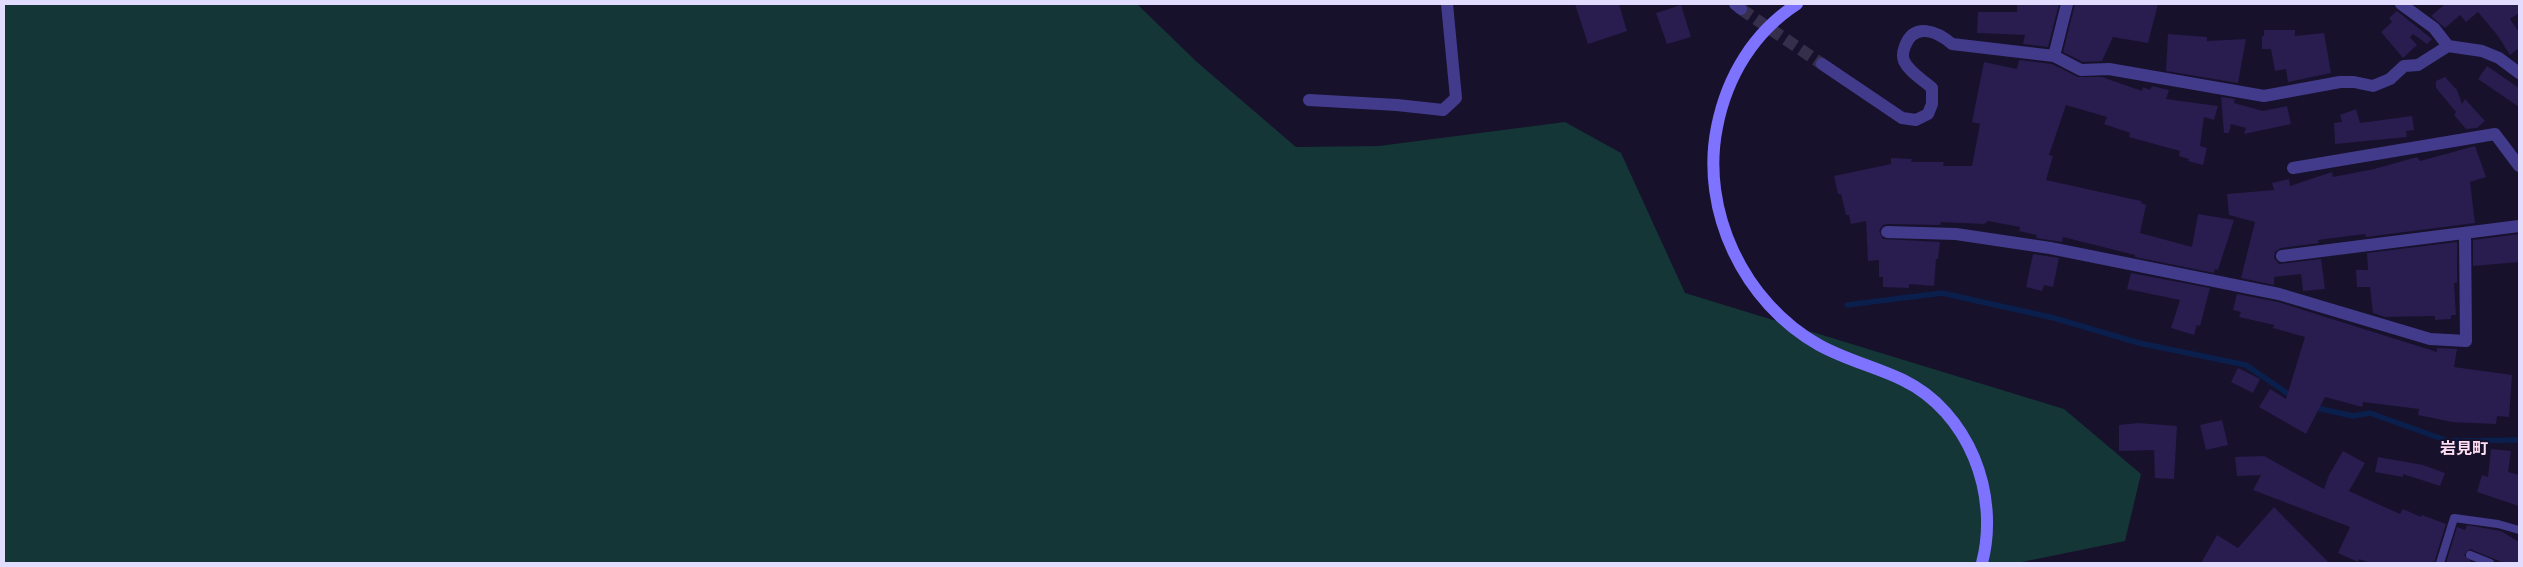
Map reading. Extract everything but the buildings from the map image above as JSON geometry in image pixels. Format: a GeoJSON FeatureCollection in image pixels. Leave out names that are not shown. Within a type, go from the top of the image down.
{"type":"FeatureCollection","features":[{"type":"Feature","properties":{"kind":"street"},"geometry":{"type":"LineString","coordinates":[[1309,100],[1397,105],[1443,110],[1456,98],[1447,4]]}},
{"type":"Feature","properties":{"kind":"street"},"geometry":{"type":"LineString","coordinates":[[1797,4],[1767,28],[1753,43],[1742,58],[1725,101],[1719,120],[1714,157],[1716,191],[1723,226],[1731,247],[1747,277],[1774,310],[1787,322],[1819,345],[1911,385],[1930,399],[1955,425],[1970,450],[1985,491],[1988,527],[1982,563]]}},
{"type":"Feature","properties":{"kind":"street"},"geometry":{"type":"LineString","coordinates":[[2054,56],[2067,4]]}},
{"type":"Feature","properties":{"kind":"street"},"geometry":{"type":"LineString","coordinates":[[2401,4],[2434,28],[2448,46]]}},
{"type":"Feature","properties":{"kind":"street"},"geometry":{"type":"LineString","coordinates":[[1822,64],[1902,118],[1916,120],[1928,114],[1933,96],[1932,88],[1910,70],[1903,58],[1903,49],[1915,31],[1926,30],[1940,34],[1952,44],[2054,56],[2081,70],[2109,69],[2264,96],[2340,82],[2354,82],[2373,86],[2390,78],[2404,66],[2418,64],[2448,46],[2482,51],[2499,58],[2519,73]]}},
{"type":"Feature","properties":{"kind":"street"},"geometry":{"type":"LineString","coordinates":[[2292,168],[2495,134],[2519,166]]}},
{"type":"Feature","properties":{"kind":"street"},"geometry":{"type":"LineString","coordinates":[[2282,256],[2519,226]]}},
{"type":"Feature","properties":{"kind":"street"},"geometry":{"type":"LineString","coordinates":[[1887,232],[1956,234],[2050,248],[2279,294],[2430,339],[2466,341],[2465,233]]}},
{"type":"Feature","properties":{"kind":"lane"},"geometry":{"type":"LineString","coordinates":[[2440,563],[2454,518],[2498,524],[2519,530]]}},
{"type":"Feature","properties":{"kind":"lane"},"geometry":{"type":"LineString","coordinates":[[2470,555],[2490,563]]}},
{"type":"Feature","properties":{"kind":"green space"},"geometry":{"type":"Polygon","coordinates":[[[4,4],[1137,4],[1198,63],[1296,147],[1379,146],[1565,122],[1621,153],[1685,293],[2064,409],[2141,474],[2125,541],[2017,563],[4,563],[4,4]]]}},
{"type":"Feature","properties":{"kind":"waterway"},"geometry":{"type":"LineString","coordinates":[[1847,305],[1942,293],[2054,318],[2139,343],[2246,365],[2293,397]]}},
{"type":"Feature","properties":{"kind":"waterway"},"geometry":{"type":"LineString","coordinates":[[2312,407],[2353,416],[2370,413],[2448,441],[2519,440]]}},
{"type":"Feature","properties":{"kind":"tunnel"},"geometry":{"type":"LineString","coordinates":[[1741,9],[1822,64]]}},
{"type":"Feature","properties":{"kind":"district","name":"岩見町"},"geometry":{"type":"Point","coordinates":[2464,450]}}]}
